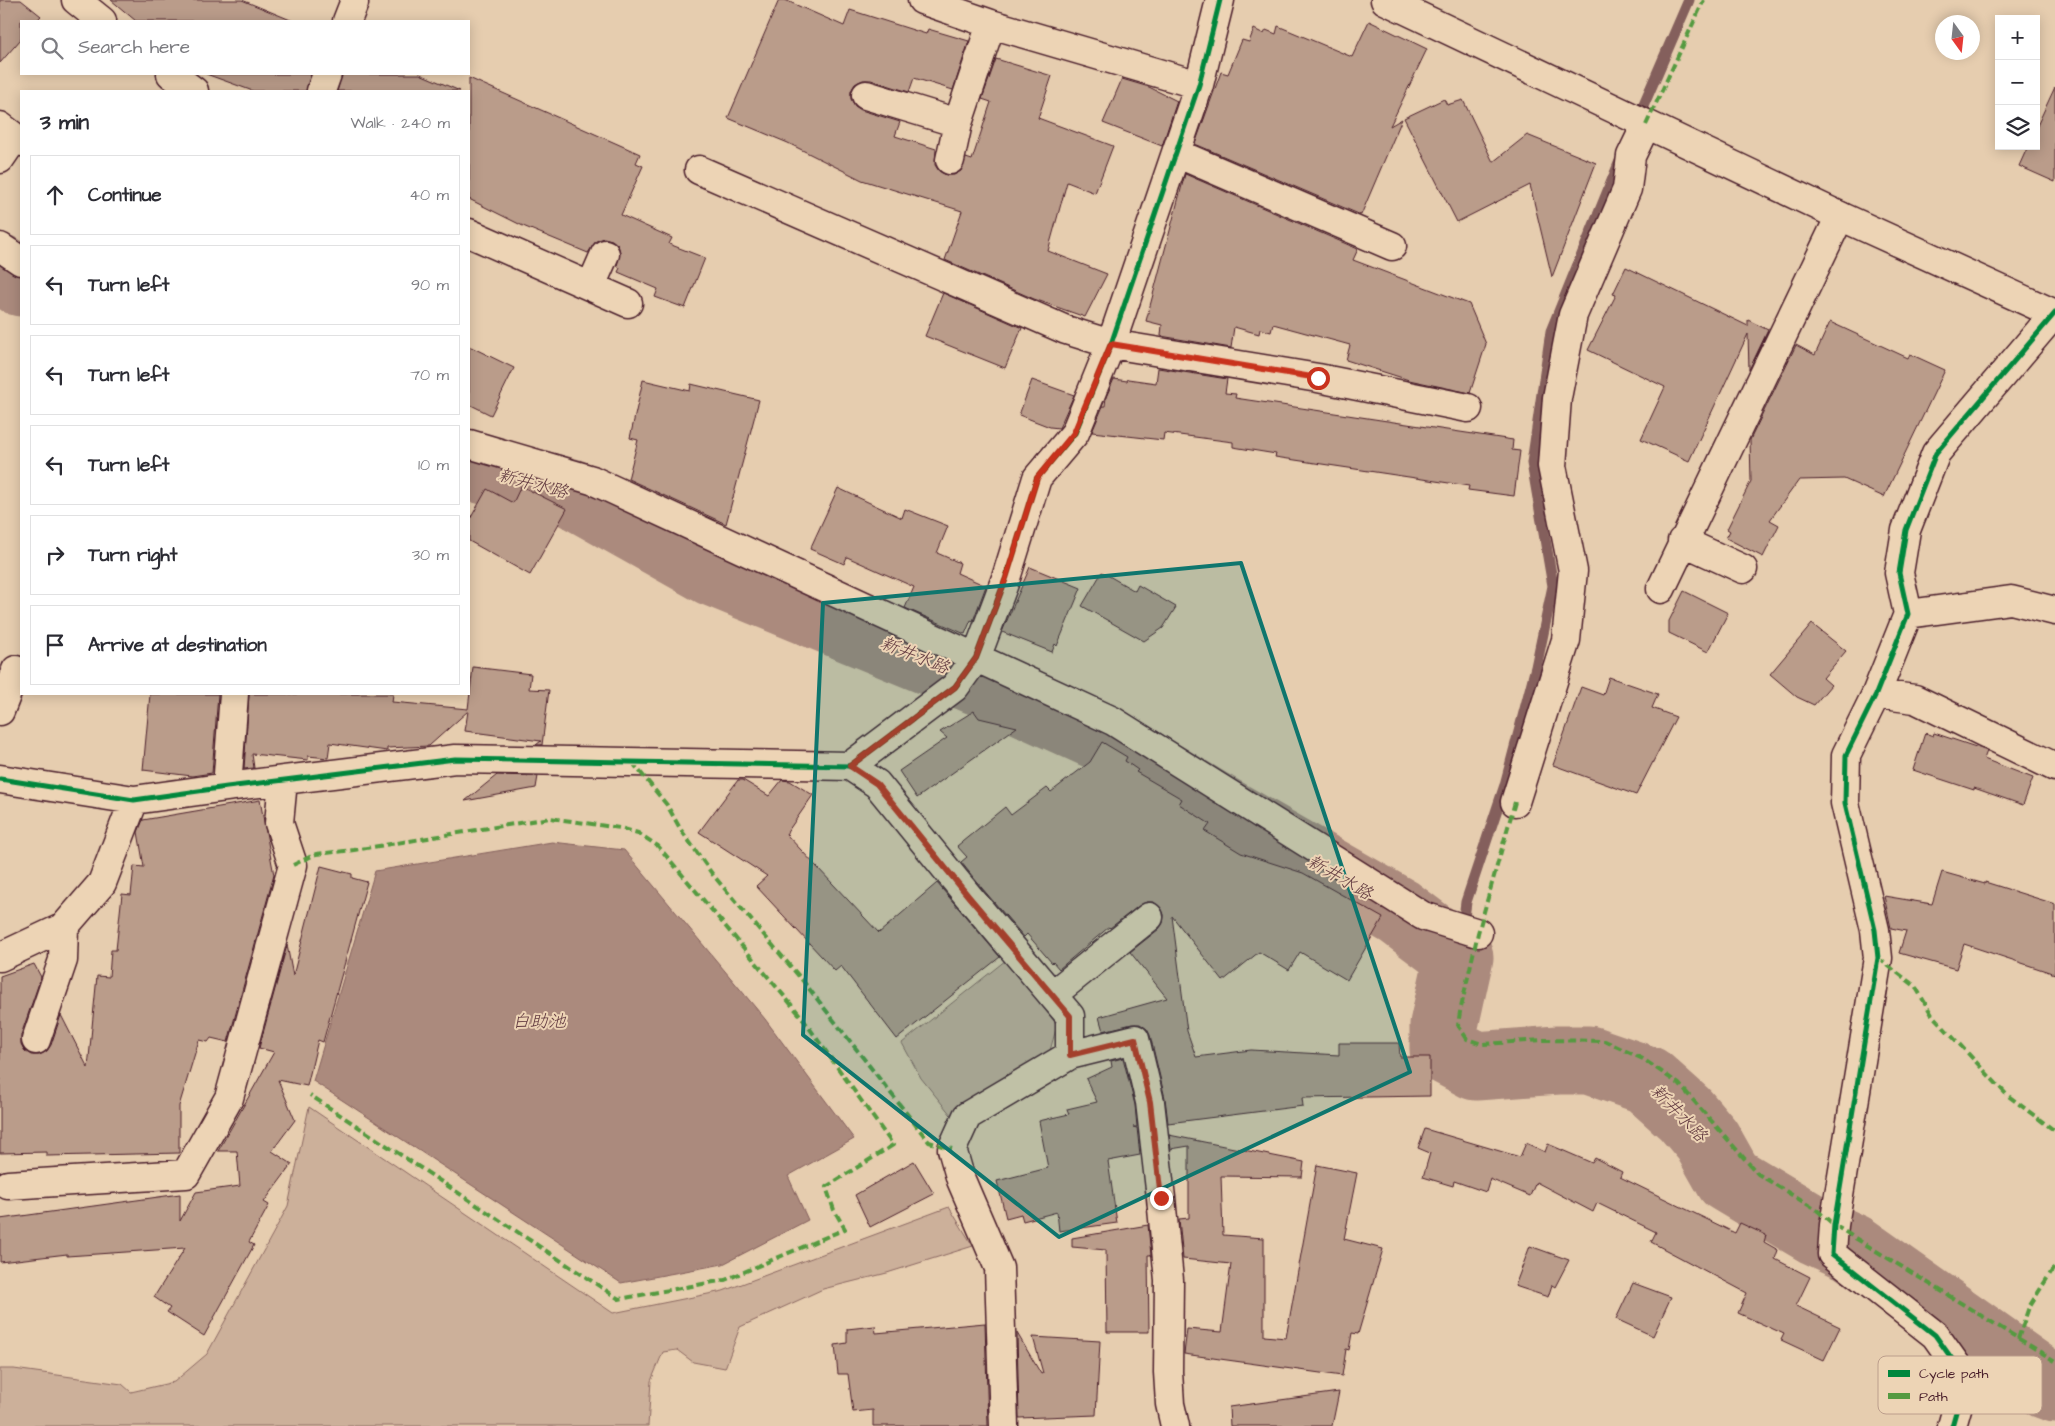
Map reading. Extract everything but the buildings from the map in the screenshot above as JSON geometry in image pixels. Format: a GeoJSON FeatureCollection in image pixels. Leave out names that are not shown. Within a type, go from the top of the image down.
{"type":"FeatureCollection","features":[{"type":"Feature","properties":{"kind":"street"},"geometry":{"type":"LineString","coordinates":[[922,0],[991,24],[1199,85]]}},
{"type":"Feature","properties":{"kind":"street"},"geometry":{"type":"LineString","coordinates":[[850,766],[955,687],[976,658],[1006,578],[1037,478],[1074,433],[1111,344],[1199,85],[1220,0]]}},
{"type":"Feature","properties":{"kind":"street"},"geometry":{"type":"LineString","coordinates":[[1385,0],[1840,216],[2055,313],[1936,453],[1906,530],[1899,573],[1908,614],[1876,694],[1846,755],[1845,803],[1875,930],[1878,958],[1834,1225],[1832,1254],[1935,1335],[1950,1356]]}},
{"type":"Feature","properties":{"kind":"street"},"geometry":{"type":"LineString","coordinates":[[950,160],[958,123],[991,24]]}},
{"type":"Feature","properties":{"kind":"street"},"geometry":{"type":"LineString","coordinates":[[172,75],[193,90]]}},
{"type":"Feature","properties":{"kind":"street"},"geometry":{"type":"LineString","coordinates":[[321,90],[327,75]]}},
{"type":"Feature","properties":{"kind":"street"},"geometry":{"type":"LineString","coordinates":[[866,95],[958,123]]}},
{"type":"Feature","properties":{"kind":"street"},"geometry":{"type":"LineString","coordinates":[[1514,802],[1566,640],[1573,571],[1552,466],[1557,398],[1573,315],[1626,189],[1631,156],[1646,125]]}},
{"type":"Feature","properties":{"kind":"street"},"geometry":{"type":"LineString","coordinates":[[1176,153],[1392,246]]}},
{"type":"Feature","properties":{"kind":"street"},"geometry":{"type":"LineString","coordinates":[[699,170],[1057,326],[1111,344],[1318,378],[1468,408]]}},
{"type":"Feature","properties":{"kind":"street"},"geometry":{"type":"LineString","coordinates":[[1660,589],[1840,216]]}},
{"type":"Feature","properties":{"kind":"street"},"geometry":{"type":"LineString","coordinates":[[470,233],[628,303]]}},
{"type":"Feature","properties":{"kind":"street"},"geometry":{"type":"LineString","coordinates":[[0,247],[20,260]]}},
{"type":"Feature","properties":{"kind":"street"},"geometry":{"type":"LineString","coordinates":[[591,286],[605,254]]}},
{"type":"Feature","properties":{"kind":"street"},"geometry":{"type":"LineString","coordinates":[[470,444],[592,480],[1113,721],[1423,916],[1478,933]]}},
{"type":"Feature","properties":{"kind":"street"},"geometry":{"type":"LineString","coordinates":[[1682,541],[1743,569]]}},
{"type":"Feature","properties":{"kind":"street"},"geometry":{"type":"LineString","coordinates":[[1908,614],[2011,600],[2055,611]]}},
{"type":"Feature","properties":{"kind":"street"},"geometry":{"type":"LineString","coordinates":[[0,711],[16,670]]}},
{"type":"Feature","properties":{"kind":"street"},"geometry":{"type":"LineString","coordinates":[[1876,694],[1915,698],[2055,768]]}},
{"type":"Feature","properties":{"kind":"street"},"geometry":{"type":"LineString","coordinates":[[227,787],[234,695]]}},
{"type":"Feature","properties":{"kind":"street"},"geometry":{"type":"LineString","coordinates":[[0,779],[134,800],[455,759],[850,766],[877,784],[969,897],[1070,1016],[1070,1055]]}},
{"type":"Feature","properties":{"kind":"street"},"geometry":{"type":"LineString","coordinates":[[8,1185],[186,1174],[229,1098],[293,866],[279,823],[283,781]]}},
{"type":"Feature","properties":{"kind":"street"},"geometry":{"type":"LineString","coordinates":[[0,957],[64,927],[102,883],[134,800]]}},
{"type":"Feature","properties":{"kind":"street"},"geometry":{"type":"LineString","coordinates":[[1052,995],[1149,917]]}},
{"type":"Feature","properties":{"kind":"street"},"geometry":{"type":"LineString","coordinates":[[36,1040],[63,960],[64,927]]}},
{"type":"Feature","properties":{"kind":"street"},"geometry":{"type":"LineString","coordinates":[[1004,1426],[999,1268],[961,1180],[952,1149],[967,1116],[1070,1055],[1135,1039],[1150,1102],[1161,1198],[1169,1280],[1168,1372],[1170,1404],[1175,1426]]}},
{"type":"Feature","properties":{"kind":"highlighted area"},"geometry":{"type":"Polygon","coordinates":[[[1241,563],[1410,1072],[1059,1237],[803,1035],[823,603],[1241,563]]]}},
{"type":"Feature","properties":{"kind":"shaded area"},"geometry":{"type":"Polygon","coordinates":[[[1006,960],[1057,1025],[1048,1058],[951,1115],[921,1078],[902,1043],[1006,960]]]}},
{"type":"Feature","properties":{"kind":"shaded area"},"geometry":{"type":"Polygon","coordinates":[[[309,1107],[613,1313],[723,1291],[949,1207],[973,1246],[887,1273],[823,1289],[740,1327],[725,1368],[693,1362],[677,1350],[663,1352],[651,1381],[648,1426],[0,1426],[0,1369],[14,1369],[122,1384],[131,1392],[174,1382],[207,1354],[288,1206],[309,1107]]]}},
{"type":"Feature","properties":{"kind":"water","name":"白助池"},"geometry":{"type":"Polygon","coordinates":[[[552,842],[624,850],[765,1019],[854,1139],[788,1176],[808,1220],[723,1264],[621,1283],[313,1081],[375,871],[552,842]]]}},
{"type":"Feature","properties":{"kind":"waterway"},"geometry":{"type":"LineString","coordinates":[[1637,120],[1689,0]]}},
{"type":"Feature","properties":{"kind":"waterway"},"geometry":{"type":"LineString","coordinates":[[1459,957],[1466,902],[1505,785],[1536,667],[1553,586],[1532,463],[1551,331],[1622,156]]}},
{"type":"Feature","properties":{"kind":"waterway","name":"新井水路"},"geometry":{"type":"LineString","coordinates":[[0,268],[20,281]]}},
{"type":"Feature","properties":{"kind":"waterway","name":"新井水路"},"geometry":{"type":"LineString","coordinates":[[470,466],[572,493],[711,571],[979,681],[1101,737],[1211,804],[1399,912],[1459,957],[1444,1025],[1444,1049],[1476,1066],[1558,1060],[1589,1060],[1647,1080],[1685,1114],[1707,1140],[1729,1179],[1816,1231],[1853,1248],[2006,1356]]}},
{"type":"Feature","properties":{"kind":"waterway","name":"新井水路"},"geometry":{"type":"LineString","coordinates":[[2042,1381],[2055,1388]]}},
{"type":"Feature","properties":{"kind":"marked path"},"geometry":{"type":"LineString","coordinates":[[1646,125],[1704,0]]}},
{"type":"Feature","properties":{"kind":"marked path"},"geometry":{"type":"LineString","coordinates":[[632,762],[667,805],[681,830],[713,875],[803,981],[929,1142],[952,1149]]}},
{"type":"Feature","properties":{"kind":"marked path"},"geometry":{"type":"LineString","coordinates":[[1515,802],[1478,933],[1460,1012],[1458,1025],[1467,1039],[1482,1044],[1544,1040],[1605,1041],[1643,1059],[1679,1084],[1758,1174],[1818,1211],[1834,1225],[2055,1361]]}},
{"type":"Feature","properties":{"kind":"marked path"},"geometry":{"type":"LineString","coordinates":[[293,865],[316,854],[354,850],[550,818],[620,828],[638,833],[658,846],[800,1015],[893,1145],[826,1187],[834,1210],[845,1229],[725,1280],[619,1299],[310,1095]]}},
{"type":"Feature","properties":{"kind":"marked path"},"geometry":{"type":"LineString","coordinates":[[1878,958],[1915,986],[1932,1015],[2007,1095],[2055,1131]]}},
{"type":"Feature","properties":{"kind":"marked path"},"geometry":{"type":"LineString","coordinates":[[2018,1339],[2029,1307],[2055,1266]]}},
{"type":"Feature","properties":{"kind":"cycle path"},"geometry":{"type":"LineString","coordinates":[[0,779],[134,800],[455,759],[850,766],[955,687],[976,658],[1006,578],[1037,478],[1075,433],[1111,344],[1199,85],[1220,0]]}},
{"type":"Feature","properties":{"kind":"cycle path"},"geometry":{"type":"LineString","coordinates":[[1950,1356],[1935,1335],[1832,1254],[1834,1225],[1878,958],[1875,930],[1845,803],[1846,755],[1876,694],[1908,614],[1899,573],[1906,530],[1936,453],[2055,313]]}},
{"type":"Feature","properties":{"kind":"cycle path"},"geometry":{"type":"LineString","coordinates":[[1952,1426],[1955,1414]]}},
{"type":"Feature","properties":{"kind":"route"},"geometry":{"type":"LineString","coordinates":[[1161,1198],[1150,1102],[1135,1039],[1070,1055],[1070,1016],[969,897],[877,784],[850,766],[955,687],[976,658],[1006,578],[1037,478],[1074,433],[1111,344],[1318,378]]}}]}
